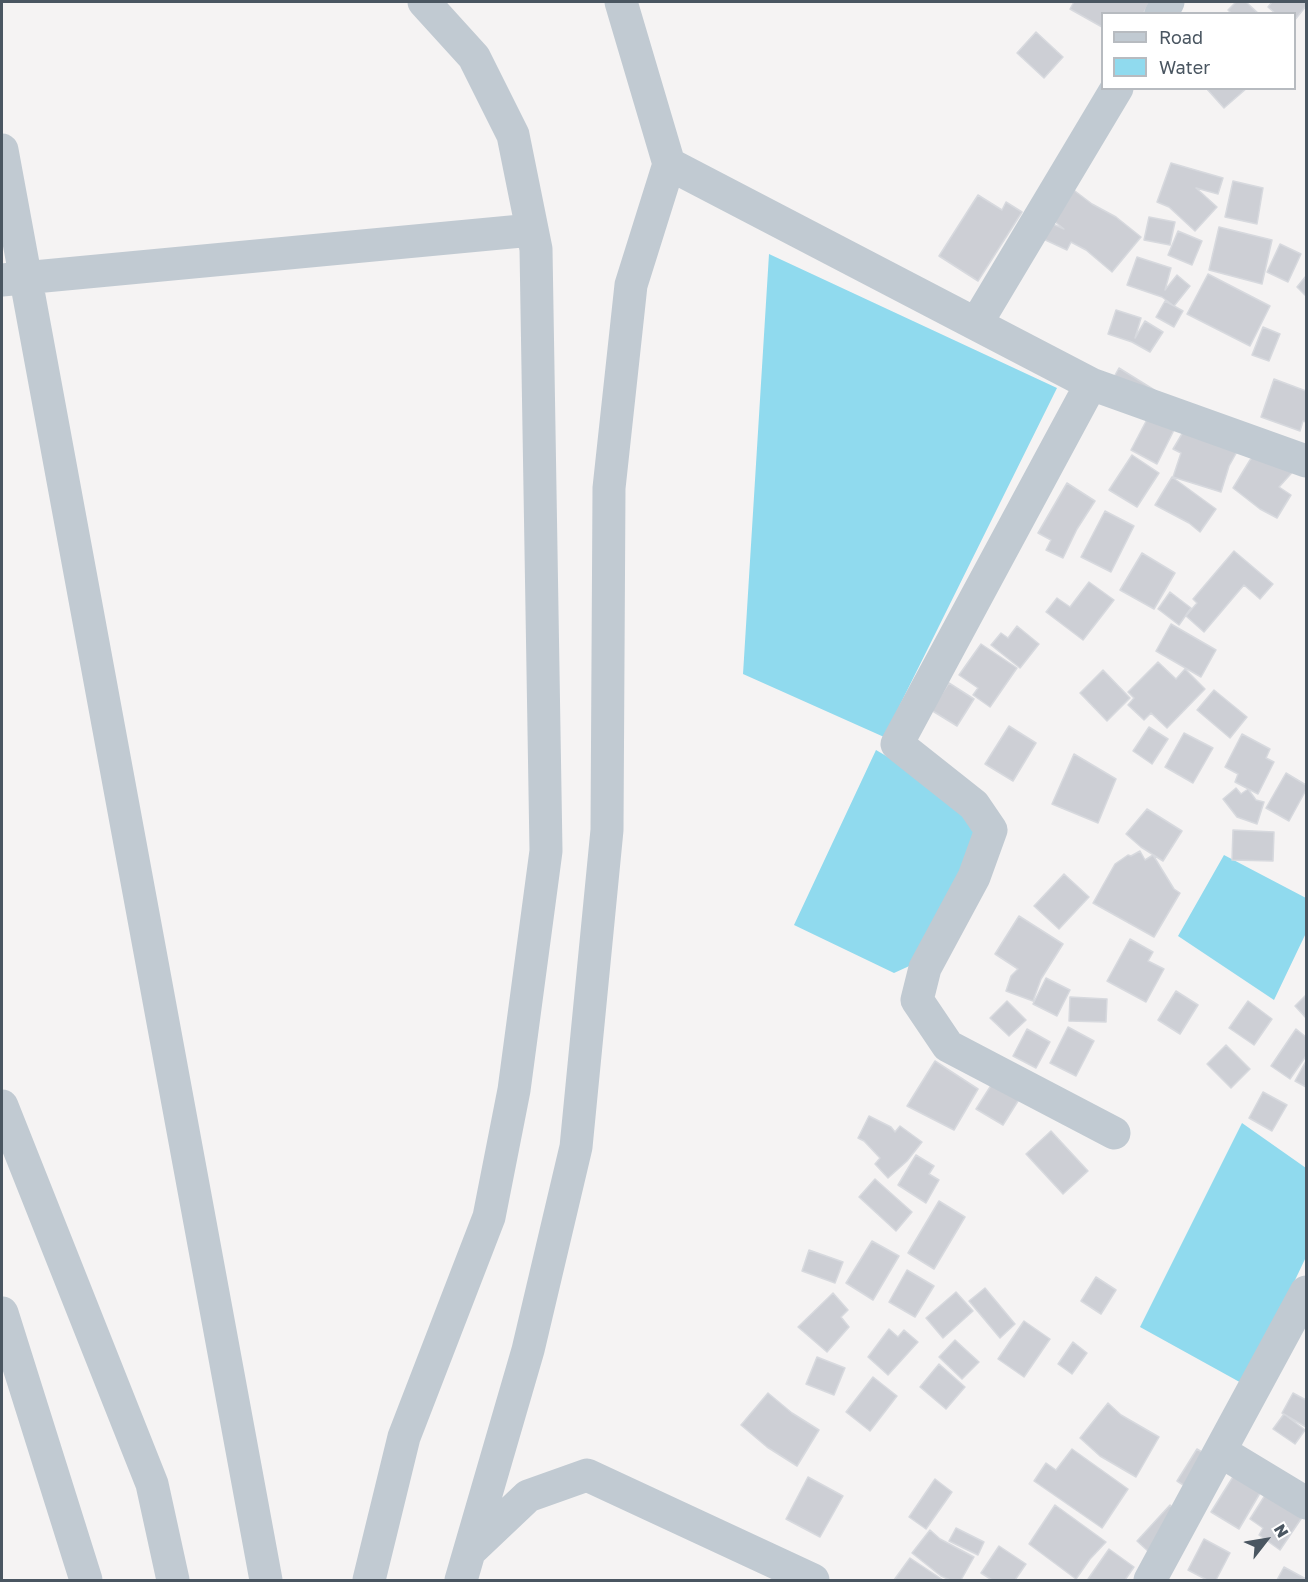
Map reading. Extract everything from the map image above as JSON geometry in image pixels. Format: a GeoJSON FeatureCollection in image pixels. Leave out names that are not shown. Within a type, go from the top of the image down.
{"type":"FeatureCollection","features":[{"type":"Feature","properties":{"kind":"street"},"geometry":{"type":"LineString","coordinates":[[369,1581],[404,1437],[489,1217],[514,1090],[546,851],[536,249],[513,135],[474,57],[424,2]]}},
{"type":"Feature","properties":{"kind":"street"},"geometry":{"type":"LineString","coordinates":[[466,1566],[528,1350],[576,1147],[607,830],[609,488],[630,285],[669,164],[621,2]]}},
{"type":"Feature","properties":{"kind":"street"},"geometry":{"type":"LineString","coordinates":[[976,324],[1116,90]]}},
{"type":"Feature","properties":{"kind":"street"},"geometry":{"type":"LineString","coordinates":[[2,150],[13,279],[266,1581]]}},
{"type":"Feature","properties":{"kind":"street"},"geometry":{"type":"LineString","coordinates":[[669,164],[1091,384],[1306,461]]}},
{"type":"Feature","properties":{"kind":"street"},"geometry":{"type":"LineString","coordinates":[[13,279],[532,230]]}},
{"type":"Feature","properties":{"kind":"street"},"geometry":{"type":"LineString","coordinates":[[1091,384],[897,744],[974,805],[991,830],[974,877],[925,968],[917,1000],[948,1046],[1114,1133]]}},
{"type":"Feature","properties":{"kind":"street"},"geometry":{"type":"LineString","coordinates":[[2,1106],[152,1484],[173,1581]]}},
{"type":"Feature","properties":{"kind":"street"},"geometry":{"type":"LineString","coordinates":[[1150,1581],[1306,1292]]}},
{"type":"Feature","properties":{"kind":"street"},"geometry":{"type":"LineString","coordinates":[[2,1313],[86,1581]]}},
{"type":"Feature","properties":{"kind":"street"},"geometry":{"type":"LineString","coordinates":[[1220,1451],[1306,1503]]}},
{"type":"Feature","properties":{"kind":"street"},"geometry":{"type":"LineString","coordinates":[[466,1566],[528,1496],[587,1474],[813,1581]]}},
{"type":"Feature","properties":{"kind":"water"},"geometry":{"type":"Polygon","coordinates":[[[769,254],[1057,388],[884,737],[743,674],[769,254]]]}},
{"type":"Feature","properties":{"kind":"water"},"geometry":{"type":"Polygon","coordinates":[[[876,750],[966,803],[985,845],[940,952],[894,973],[794,925],[876,750]]]}},
{"type":"Feature","properties":{"kind":"water"},"geometry":{"type":"Polygon","coordinates":[[[1224,855],[1306,898],[1306,933],[1274,1000],[1178,936],[1224,855]]]}},
{"type":"Feature","properties":{"kind":"water"},"geometry":{"type":"Polygon","coordinates":[[[1242,1123],[1306,1168],[1306,1257],[1245,1385],[1140,1327],[1242,1123]]]}},
{"type":"Feature","properties":{"kind":"building"},"geometry":{"type":"Polygon","coordinates":[[[1074,2],[1150,2],[1144,12],[1101,12],[1101,26],[1070,9],[1074,2]]]}},
{"type":"Feature","properties":{"kind":"building"},"geometry":{"type":"Polygon","coordinates":[[[1236,2],[1246,2],[1257,12],[1230,12],[1228,10],[1236,2]]]}},
{"type":"Feature","properties":{"kind":"building"},"geometry":{"type":"Polygon","coordinates":[[[1272,2],[1306,2],[1306,6],[1296,18],[1296,12],[1274,12],[1268,7],[1272,2]]]}},
{"type":"Feature","properties":{"kind":"building"},"geometry":{"type":"Polygon","coordinates":[[[1036,32],[1063,57],[1044,78],[1017,53],[1036,32]]]}},
{"type":"Feature","properties":{"kind":"building"},"geometry":{"type":"Polygon","coordinates":[[[1208,90],[1245,90],[1224,108],[1208,90]]]}},
{"type":"Feature","properties":{"kind":"building"},"geometry":{"type":"Polygon","coordinates":[[[1171,163],[1223,178],[1218,194],[1196,188],[1217,207],[1195,231],[1169,207],[1157,202],[1171,163]]]}},
{"type":"Feature","properties":{"kind":"building"},"geometry":{"type":"Polygon","coordinates":[[[1233,181],[1263,188],[1257,224],[1225,217],[1233,181]]]}},
{"type":"Feature","properties":{"kind":"building"},"geometry":{"type":"Polygon","coordinates":[[[1071,188],[1092,204],[1116,217],[1141,237],[1112,272],[1086,250],[1071,242],[1067,250],[1039,237],[1046,221],[1064,229],[1049,217],[1071,188]]]}},
{"type":"Feature","properties":{"kind":"building"},"geometry":{"type":"Polygon","coordinates":[[[978,195],[1002,210],[1006,202],[1022,212],[978,281],[939,256],[978,195]]]}},
{"type":"Feature","properties":{"kind":"building"},"geometry":{"type":"Polygon","coordinates":[[[1149,217],[1175,222],[1170,245],[1144,240],[1149,217]]]}},
{"type":"Feature","properties":{"kind":"building"},"geometry":{"type":"Polygon","coordinates":[[[1219,227],[1272,240],[1262,284],[1209,270],[1219,227]]]}},
{"type":"Feature","properties":{"kind":"building"},"geometry":{"type":"Polygon","coordinates":[[[1178,231],[1202,241],[1192,265],[1168,255],[1178,231]]]}},
{"type":"Feature","properties":{"kind":"building"},"geometry":{"type":"Polygon","coordinates":[[[1280,244],[1301,254],[1288,282],[1267,272],[1280,244]]]}},
{"type":"Feature","properties":{"kind":"building"},"geometry":{"type":"Polygon","coordinates":[[[1137,257],[1171,268],[1165,290],[1177,275],[1190,286],[1174,306],[1162,297],[1127,285],[1137,257]]]}},
{"type":"Feature","properties":{"kind":"building"},"geometry":{"type":"Polygon","coordinates":[[[1208,274],[1270,306],[1250,346],[1187,314],[1208,274]]]}},
{"type":"Feature","properties":{"kind":"building"},"geometry":{"type":"Polygon","coordinates":[[[1306,276],[1306,296],[1297,287],[1306,276]]]}},
{"type":"Feature","properties":{"kind":"building"},"geometry":{"type":"Polygon","coordinates":[[[1165,301],[1183,311],[1174,327],[1156,317],[1165,301]]]}},
{"type":"Feature","properties":{"kind":"building"},"geometry":{"type":"Polygon","coordinates":[[[1116,310],[1141,318],[1135,338],[1145,321],[1163,332],[1150,352],[1132,342],[1108,334],[1116,310]]]}},
{"type":"Feature","properties":{"kind":"building"},"geometry":{"type":"Polygon","coordinates":[[[1263,327],[1280,334],[1269,361],[1252,355],[1263,327]]]}},
{"type":"Feature","properties":{"kind":"building"},"geometry":{"type":"Polygon","coordinates":[[[1119,368],[1156,391],[1110,384],[1119,368]]]}},
{"type":"Feature","properties":{"kind":"building"},"geometry":{"type":"Polygon","coordinates":[[[1274,379],[1306,391],[1306,422],[1303,421],[1300,431],[1261,417],[1274,379]]]}},
{"type":"Feature","properties":{"kind":"building"},"geometry":{"type":"Polygon","coordinates":[[[1153,408],[1178,422],[1157,464],[1131,450],[1153,408]]]}},
{"type":"Feature","properties":{"kind":"building"},"geometry":{"type":"Polygon","coordinates":[[[1195,412],[1243,441],[1229,466],[1221,492],[1173,477],[1181,453],[1173,449],[1195,412]]]}},
{"type":"Feature","properties":{"kind":"building"},"geometry":{"type":"Polygon","coordinates":[[[1270,439],[1298,466],[1279,487],[1291,495],[1277,518],[1260,509],[1233,488],[1250,460],[1270,439]]]}},
{"type":"Feature","properties":{"kind":"building"},"geometry":{"type":"Polygon","coordinates":[[[1132,455],[1159,473],[1137,507],[1109,490],[1132,455]]]}},
{"type":"Feature","properties":{"kind":"building"},"geometry":{"type":"Polygon","coordinates":[[[1172,477],[1216,509],[1200,532],[1189,523],[1155,505],[1172,477]]]}},
{"type":"Feature","properties":{"kind":"building"},"geometry":{"type":"Polygon","coordinates":[[[1067,483],[1095,501],[1077,529],[1063,558],[1046,550],[1051,540],[1038,533],[1067,483]]]}},
{"type":"Feature","properties":{"kind":"building"},"geometry":{"type":"Polygon","coordinates":[[[1105,511],[1134,526],[1111,572],[1081,557],[1105,511]]]}},
{"type":"Feature","properties":{"kind":"building"},"geometry":{"type":"Polygon","coordinates":[[[1234,551],[1273,584],[1260,599],[1244,585],[1204,632],[1186,616],[1197,603],[1193,599],[1234,551]]]}},
{"type":"Feature","properties":{"kind":"building"},"geometry":{"type":"Polygon","coordinates":[[[1142,553],[1175,573],[1154,609],[1120,590],[1142,553]]]}},
{"type":"Feature","properties":{"kind":"building"},"geometry":{"type":"Polygon","coordinates":[[[1089,582],[1114,600],[1083,640],[1046,612],[1057,598],[1070,607],[1089,582]]]}},
{"type":"Feature","properties":{"kind":"building"},"geometry":{"type":"Polygon","coordinates":[[[1170,592],[1191,608],[1179,625],[1158,609],[1170,592]]]}},
{"type":"Feature","properties":{"kind":"building"},"geometry":{"type":"Polygon","coordinates":[[[1171,624],[1216,650],[1201,677],[1156,651],[1171,624]]]}},
{"type":"Feature","properties":{"kind":"building"},"geometry":{"type":"Polygon","coordinates":[[[1017,626],[1039,644],[1020,668],[991,645],[1001,633],[1008,638],[1017,626]]]}},
{"type":"Feature","properties":{"kind":"building"},"geometry":{"type":"Polygon","coordinates":[[[981,644],[1017,668],[990,707],[973,695],[978,688],[959,675],[981,644]]]}},
{"type":"Feature","properties":{"kind":"building"},"geometry":{"type":"Polygon","coordinates":[[[1158,662],[1176,679],[1185,669],[1205,689],[1167,728],[1151,713],[1144,720],[1128,705],[1134,698],[1128,692],[1158,662]]]}},
{"type":"Feature","properties":{"kind":"building"},"geometry":{"type":"Polygon","coordinates":[[[1103,670],[1130,698],[1107,721],[1080,693],[1103,670]]]}},
{"type":"Feature","properties":{"kind":"building"},"geometry":{"type":"Polygon","coordinates":[[[949,683],[974,699],[957,726],[931,710],[949,683]]]}},
{"type":"Feature","properties":{"kind":"building"},"geometry":{"type":"Polygon","coordinates":[[[1214,690],[1247,717],[1230,738],[1197,710],[1214,690]]]}},
{"type":"Feature","properties":{"kind":"building"},"geometry":{"type":"Polygon","coordinates":[[[1009,726],[1036,743],[1013,781],[985,764],[1009,726]]]}},
{"type":"Feature","properties":{"kind":"building"},"geometry":{"type":"Polygon","coordinates":[[[1149,727],[1168,739],[1152,764],[1133,751],[1149,727]]]}},
{"type":"Feature","properties":{"kind":"building"},"geometry":{"type":"Polygon","coordinates":[[[1184,733],[1213,748],[1193,783],[1165,767],[1184,733]]]}},
{"type":"Feature","properties":{"kind":"building"},"geometry":{"type":"Polygon","coordinates":[[[1242,734],[1270,749],[1266,758],[1274,762],[1258,794],[1235,782],[1238,774],[1225,767],[1242,734]]]}},
{"type":"Feature","properties":{"kind":"building"},"geometry":{"type":"Polygon","coordinates":[[[1074,754],[1116,779],[1098,823],[1052,804],[1074,754]]]}},
{"type":"Feature","properties":{"kind":"building"},"geometry":{"type":"Polygon","coordinates":[[[1286,773],[1306,785],[1306,790],[1289,821],[1266,808],[1286,773]]]}},
{"type":"Feature","properties":{"kind":"building"},"geometry":{"type":"Polygon","coordinates":[[[1236,788],[1241,794],[1248,789],[1256,800],[1264,802],[1257,824],[1237,817],[1223,799],[1236,788]]]}},
{"type":"Feature","properties":{"kind":"building"},"geometry":{"type":"Polygon","coordinates":[[[1147,809],[1182,831],[1163,861],[1126,834],[1147,809]]]}},
{"type":"Feature","properties":{"kind":"building"},"geometry":{"type":"Polygon","coordinates":[[[1233,830],[1274,832],[1273,861],[1232,860],[1233,830]]]}},
{"type":"Feature","properties":{"kind":"building"},"geometry":{"type":"Polygon","coordinates":[[[1140,851],[1145,860],[1153,855],[1174,889],[1180,893],[1154,937],[1093,903],[1115,864],[1128,855],[1131,856],[1140,851]]]}},
{"type":"Feature","properties":{"kind":"building"},"geometry":{"type":"Polygon","coordinates":[[[1064,874],[1089,897],[1059,929],[1034,906],[1064,874]]]}},
{"type":"Feature","properties":{"kind":"building"},"geometry":{"type":"Polygon","coordinates":[[[1019,916],[1063,944],[1041,979],[1033,1001],[1006,991],[1011,976],[1018,969],[995,954],[1019,916]]]}},
{"type":"Feature","properties":{"kind":"building"},"geometry":{"type":"Polygon","coordinates":[[[1130,939],[1153,952],[1148,961],[1164,969],[1146,1002],[1107,981],[1130,939]]]}},
{"type":"Feature","properties":{"kind":"building"},"geometry":{"type":"Polygon","coordinates":[[[1046,978],[1070,990],[1057,1016],[1033,1004],[1046,978]]]}},
{"type":"Feature","properties":{"kind":"building"},"geometry":{"type":"Polygon","coordinates":[[[1176,991],[1198,1005],[1180,1034],[1158,1020],[1176,991]]]}},
{"type":"Feature","properties":{"kind":"building"},"geometry":{"type":"Polygon","coordinates":[[[1306,995],[1306,1018],[1295,1006],[1306,995]]]}},
{"type":"Feature","properties":{"kind":"building"},"geometry":{"type":"Polygon","coordinates":[[[1070,997],[1107,999],[1106,1022],[1069,1021],[1070,997]]]}},
{"type":"Feature","properties":{"kind":"building"},"geometry":{"type":"Polygon","coordinates":[[[1007,1001],[1026,1020],[1009,1036],[990,1018],[1007,1001]]]}},
{"type":"Feature","properties":{"kind":"building"},"geometry":{"type":"Polygon","coordinates":[[[1248,1001],[1272,1019],[1254,1045],[1229,1028],[1248,1001]]]}},
{"type":"Feature","properties":{"kind":"building"},"geometry":{"type":"Polygon","coordinates":[[[1068,1027],[1094,1041],[1076,1076],[1050,1063],[1068,1027]]]}},
{"type":"Feature","properties":{"kind":"building"},"geometry":{"type":"Polygon","coordinates":[[[1027,1029],[1050,1042],[1036,1068],[1013,1056],[1027,1029]]]}},
{"type":"Feature","properties":{"kind":"building"},"geometry":{"type":"Polygon","coordinates":[[[1296,1029],[1306,1037],[1306,1056],[1290,1079],[1271,1066],[1296,1029]]]}},
{"type":"Feature","properties":{"kind":"building"},"geometry":{"type":"Polygon","coordinates":[[[1226,1045],[1250,1069],[1231,1088],[1207,1064],[1226,1045]]]}},
{"type":"Feature","properties":{"kind":"building"},"geometry":{"type":"Polygon","coordinates":[[[935,1061],[978,1089],[954,1130],[907,1106],[935,1061]]]}},
{"type":"Feature","properties":{"kind":"building"},"geometry":{"type":"Polygon","coordinates":[[[1306,1061],[1306,1087],[1295,1081],[1306,1061]]]}},
{"type":"Feature","properties":{"kind":"building"},"geometry":{"type":"Polygon","coordinates":[[[997,1076],[1023,1093],[1003,1125],[976,1109],[997,1076]]]}},
{"type":"Feature","properties":{"kind":"building"},"geometry":{"type":"Polygon","coordinates":[[[1263,1092],[1287,1105],[1272,1131],[1249,1118],[1263,1092]]]}},
{"type":"Feature","properties":{"kind":"building"},"geometry":{"type":"Polygon","coordinates":[[[869,1116],[891,1127],[895,1132],[900,1126],[922,1142],[907,1161],[888,1178],[875,1164],[880,1158],[864,1141],[858,1138],[869,1116]]]}},
{"type":"Feature","properties":{"kind":"building"},"geometry":{"type":"Polygon","coordinates":[[[1051,1131],[1088,1171],[1063,1194],[1026,1154],[1051,1131]]]}},
{"type":"Feature","properties":{"kind":"building"},"geometry":{"type":"Polygon","coordinates":[[[916,1155],[934,1166],[929,1174],[939,1180],[926,1203],[898,1185],[916,1155]]]}},
{"type":"Feature","properties":{"kind":"building"},"geometry":{"type":"Polygon","coordinates":[[[875,1179],[912,1212],[896,1231],[859,1197],[875,1179]]]}},
{"type":"Feature","properties":{"kind":"building"},"geometry":{"type":"Polygon","coordinates":[[[939,1201],[965,1217],[934,1269],[908,1253],[939,1201]]]}},
{"type":"Feature","properties":{"kind":"building"},"geometry":{"type":"Polygon","coordinates":[[[872,1241],[899,1256],[873,1300],[846,1283],[872,1241]]]}},
{"type":"Feature","properties":{"kind":"building"},"geometry":{"type":"Polygon","coordinates":[[[809,1250],[843,1262],[835,1283],[802,1271],[809,1250]]]}},
{"type":"Feature","properties":{"kind":"building"},"geometry":{"type":"Polygon","coordinates":[[[907,1270],[934,1286],[915,1317],[889,1302],[907,1270]]]}},
{"type":"Feature","properties":{"kind":"building"},"geometry":{"type":"Polygon","coordinates":[[[1096,1277],[1116,1290],[1101,1314],[1081,1301],[1096,1277]]]}},
{"type":"Feature","properties":{"kind":"building"},"geometry":{"type":"Polygon","coordinates":[[[985,1288],[1015,1324],[1000,1338],[969,1301],[985,1288]]]}},
{"type":"Feature","properties":{"kind":"building"},"geometry":{"type":"Polygon","coordinates":[[[956,1292],[973,1311],[943,1338],[926,1318],[956,1292]]]}},
{"type":"Feature","properties":{"kind":"building"},"geometry":{"type":"Polygon","coordinates":[[[833,1293],[848,1310],[841,1317],[849,1327],[827,1352],[798,1327],[833,1293]]]}},
{"type":"Feature","properties":{"kind":"building"},"geometry":{"type":"Polygon","coordinates":[[[1024,1321],[1050,1339],[1024,1377],[998,1359],[1024,1321]]]}},
{"type":"Feature","properties":{"kind":"building"},"geometry":{"type":"Polygon","coordinates":[[[889,1329],[898,1337],[904,1330],[918,1342],[888,1375],[868,1357],[889,1329]]]}},
{"type":"Feature","properties":{"kind":"building"},"geometry":{"type":"Polygon","coordinates":[[[955,1340],[979,1362],[962,1379],[939,1357],[955,1340]]]}},
{"type":"Feature","properties":{"kind":"building"},"geometry":{"type":"Polygon","coordinates":[[[1073,1342],[1087,1353],[1072,1374],[1058,1364],[1073,1342]]]}},
{"type":"Feature","properties":{"kind":"building"},"geometry":{"type":"Polygon","coordinates":[[[817,1357],[845,1368],[834,1395],[806,1384],[817,1357]]]}},
{"type":"Feature","properties":{"kind":"building"},"geometry":{"type":"Polygon","coordinates":[[[939,1364],[965,1387],[946,1409],[920,1387],[939,1364]]]}},
{"type":"Feature","properties":{"kind":"building"},"geometry":{"type":"Polygon","coordinates":[[[873,1377],[897,1396],[870,1431],[846,1412],[873,1377]]]}},
{"type":"Feature","properties":{"kind":"building"},"geometry":{"type":"Polygon","coordinates":[[[768,1393],[792,1413],[819,1430],[797,1466],[767,1447],[741,1425],[768,1393]]]}},
{"type":"Feature","properties":{"kind":"building"},"geometry":{"type":"Polygon","coordinates":[[[1293,1393],[1306,1400],[1306,1427],[1282,1413],[1293,1393]]]}},
{"type":"Feature","properties":{"kind":"building"},"geometry":{"type":"Polygon","coordinates":[[[1108,1403],[1121,1415],[1159,1437],[1136,1477],[1100,1456],[1080,1438],[1108,1403]]]}},
{"type":"Feature","properties":{"kind":"building"},"geometry":{"type":"Polygon","coordinates":[[[1284,1414],[1305,1430],[1295,1444],[1273,1429],[1284,1414]]]}},
{"type":"Feature","properties":{"kind":"building"},"geometry":{"type":"Polygon","coordinates":[[[1072,1449],[1128,1489],[1102,1528],[1034,1481],[1046,1463],[1056,1470],[1072,1449]]]}},
{"type":"Feature","properties":{"kind":"building"},"geometry":{"type":"Polygon","coordinates":[[[1197,1449],[1222,1464],[1202,1497],[1177,1481],[1197,1449]]]}},
{"type":"Feature","properties":{"kind":"building"},"geometry":{"type":"Polygon","coordinates":[[[1236,1472],[1263,1488],[1239,1529],[1211,1512],[1236,1472]]]}},
{"type":"Feature","properties":{"kind":"building"},"geometry":{"type":"Polygon","coordinates":[[[808,1477],[843,1496],[820,1537],[786,1519],[808,1477]]]}},
{"type":"Feature","properties":{"kind":"building"},"geometry":{"type":"Polygon","coordinates":[[[935,1479],[952,1492],[926,1529],[909,1517],[935,1479]]]}},
{"type":"Feature","properties":{"kind":"building"},"geometry":{"type":"Polygon","coordinates":[[[1269,1489],[1305,1513],[1280,1550],[1259,1535],[1263,1528],[1250,1519],[1269,1489]]]}},
{"type":"Feature","properties":{"kind":"building"},"geometry":{"type":"Polygon","coordinates":[[[1055,1505],[1106,1542],[1076,1579],[1029,1544],[1055,1505]]]}},
{"type":"Feature","properties":{"kind":"building"},"geometry":{"type":"Polygon","coordinates":[[[1170,1505],[1194,1527],[1161,1563],[1137,1541],[1170,1505]]]}},
{"type":"Feature","properties":{"kind":"building"},"geometry":{"type":"Polygon","coordinates":[[[956,1528],[984,1542],[978,1555],[949,1541],[956,1528]]]}},
{"type":"Feature","properties":{"kind":"building"},"geometry":{"type":"Polygon","coordinates":[[[930,1530],[940,1539],[974,1557],[961,1580],[950,1580],[941,1576],[912,1553],[930,1530]]]}},
{"type":"Feature","properties":{"kind":"building"},"geometry":{"type":"Polygon","coordinates":[[[1204,1539],[1230,1553],[1216,1580],[1207,1580],[1188,1570],[1204,1539]]]}},
{"type":"Feature","properties":{"kind":"building"},"geometry":{"type":"Polygon","coordinates":[[[999,1546],[1026,1564],[1015,1580],[992,1580],[981,1573],[999,1546]]]}},
{"type":"Feature","properties":{"kind":"building"},"geometry":{"type":"Polygon","coordinates":[[[1109,1549],[1134,1567],[1125,1580],[1088,1579],[1109,1549]]]}},
{"type":"Feature","properties":{"kind":"building"},"geometry":{"type":"Polygon","coordinates":[[[910,1558],[943,1580],[894,1580],[910,1558]]]}},
{"type":"Feature","properties":{"kind":"building"},"geometry":{"type":"Polygon","coordinates":[[[1284,1567],[1306,1579],[1306,1580],[1277,1580],[1284,1567]]]}}]}
